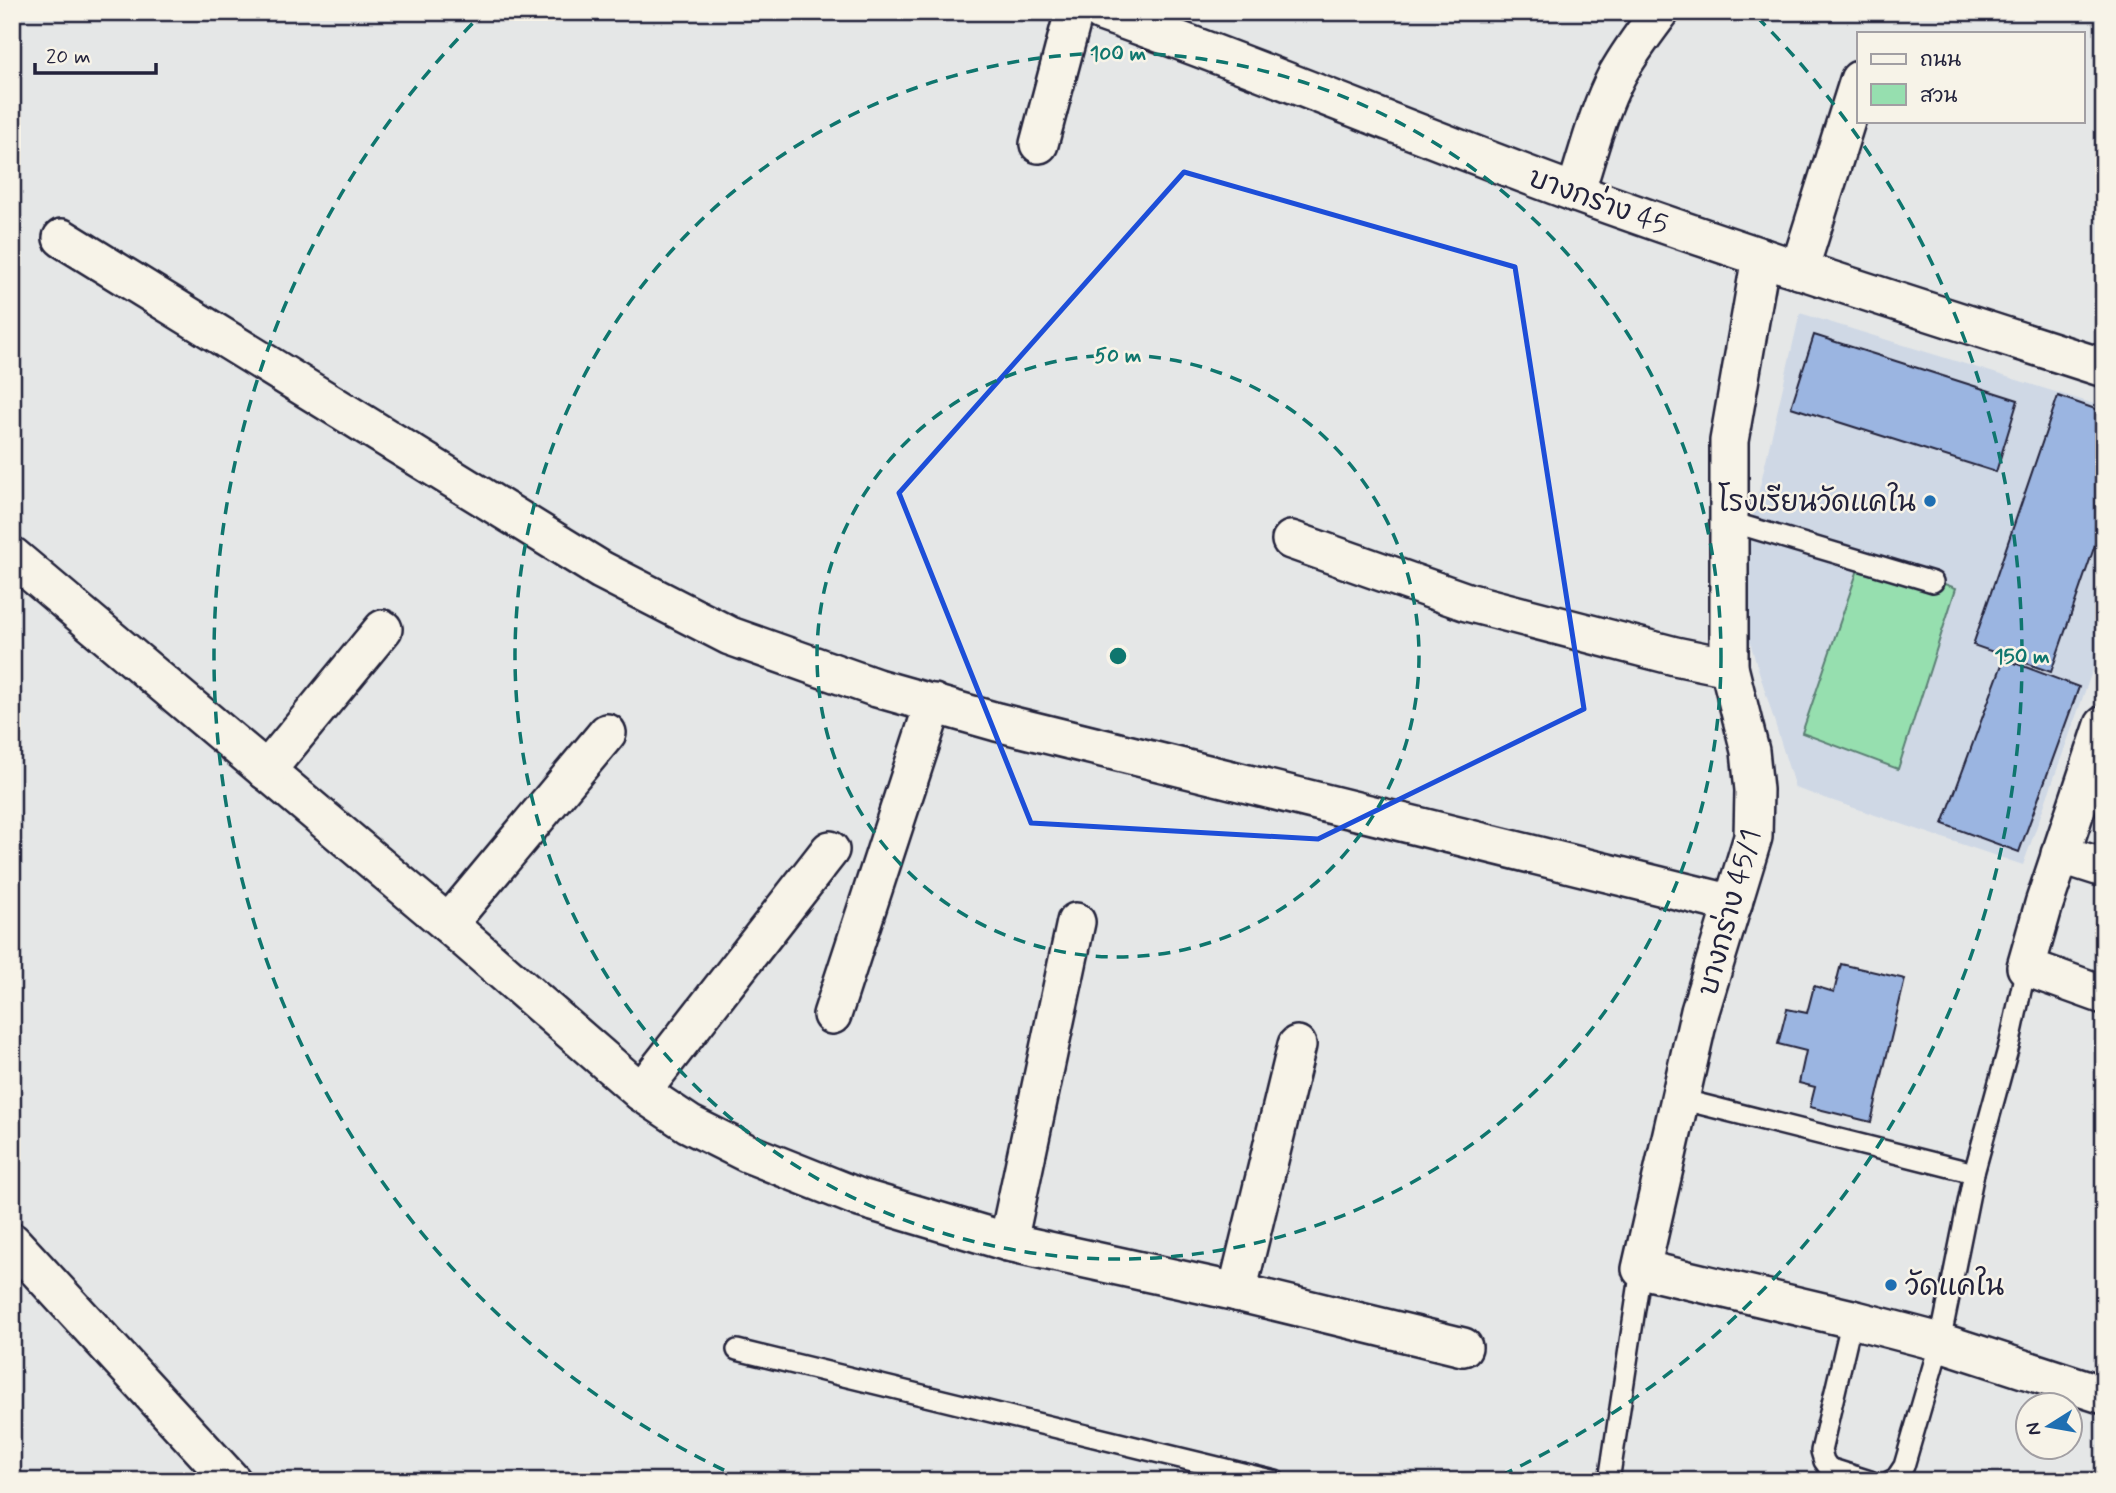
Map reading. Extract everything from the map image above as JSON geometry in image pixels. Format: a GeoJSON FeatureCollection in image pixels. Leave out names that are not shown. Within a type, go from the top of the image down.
{"type":"FeatureCollection","features":[{"type":"Feature","properties":{"kind":"street"},"geometry":{"type":"LineString","coordinates":[[1039,144],[1074,12]]}},
{"type":"Feature","properties":{"kind":"street","name":"บางกร่าง 45"},"geometry":{"type":"LineString","coordinates":[[1101,12],[1187,42],[1575,192],[1799,270],[2104,368]]}},
{"type":"Feature","properties":{"kind":"street"},"geometry":{"type":"LineString","coordinates":[[1575,192],[1594,132],[1617,76],[1660,12]]}},
{"type":"Feature","properties":{"kind":"street"},"geometry":{"type":"LineString","coordinates":[[1799,270],[1857,86]]}},
{"type":"Feature","properties":{"kind":"street"},"geometry":{"type":"LineString","coordinates":[[62,239],[601,570],[730,636],[877,688],[997,722],[1732,904]]}},
{"type":"Feature","properties":{"kind":"street","name":"บางกร่าง 45/1"},"geometry":{"type":"LineString","coordinates":[[1641,1269],[1700,1011],[1754,837],[1754,790],[1750,751],[1729,667],[1728,521],[1729,441],[1761,257]]}},
{"type":"Feature","properties":{"kind":"street"},"geometry":{"type":"LineString","coordinates":[[1291,540],[1468,602],[1675,656],[1729,667]]}},
{"type":"Feature","properties":{"kind":"street"},"geometry":{"type":"LineString","coordinates":[[12,556],[448,924],[641,1092],[689,1124],[747,1153],[860,1198],[1008,1242],[1237,1292],[1463,1347]]}},
{"type":"Feature","properties":{"kind":"street"},"geometry":{"type":"LineString","coordinates":[[266,771],[383,629]]}},
{"type":"Feature","properties":{"kind":"street"},"geometry":{"type":"LineString","coordinates":[[832,1015],[934,704]]}},
{"type":"Feature","properties":{"kind":"street"},"geometry":{"type":"LineString","coordinates":[[2104,724],[2060,854],[2026,967],[2104,995]]}},
{"type":"Feature","properties":{"kind":"street"},"geometry":{"type":"LineString","coordinates":[[448,924],[607,733]]}},
{"type":"Feature","properties":{"kind":"street"},"geometry":{"type":"LineString","coordinates":[[641,1092],[830,850]]}},
{"type":"Feature","properties":{"kind":"street"},"geometry":{"type":"LineString","coordinates":[[2060,854],[2104,868]]}},
{"type":"Feature","properties":{"kind":"street"},"geometry":{"type":"LineString","coordinates":[[1008,1242],[1076,922]]}},
{"type":"Feature","properties":{"kind":"street"},"geometry":{"type":"LineString","coordinates":[[1237,1292],[1297,1045]]}},
{"type":"Feature","properties":{"kind":"street"},"geometry":{"type":"LineString","coordinates":[[12,1242],[232,1481]]}},
{"type":"Feature","properties":{"kind":"street"},"geometry":{"type":"LineString","coordinates":[[1641,1269],[1940,1342],[2104,1395]]}},
{"type":"Feature","properties":{"kind":"lane"},"geometry":{"type":"LineString","coordinates":[[1728,521],[1933,582]]}},
{"type":"Feature","properties":{"kind":"lane"},"geometry":{"type":"LineString","coordinates":[[1890,1481],[1896,1478],[1904,1466],[1940,1342],[1974,1173],[2010,1042],[2026,967]]}},
{"type":"Feature","properties":{"kind":"lane"},"geometry":{"type":"LineString","coordinates":[[1679,1099],[1974,1173]]}},
{"type":"Feature","properties":{"kind":"lane","name":"บางกร่าง 45/1"},"geometry":{"type":"LineString","coordinates":[[1606,1480],[1641,1269]]}},
{"type":"Feature","properties":{"kind":"lane"},"geometry":{"type":"LineString","coordinates":[[1852,1319],[1821,1451],[1829,1468],[1870,1481]]}},
{"type":"Feature","properties":{"kind":"lane"},"geometry":{"type":"LineString","coordinates":[[737,1350],[1275,1481]]}},
{"type":"Feature","properties":{"kind":"highlighted area"},"geometry":{"type":"Polygon","coordinates":[[[1184,172],[1515,267],[1584,709],[1318,839],[1031,823],[899,493],[1184,172]]]}},
{"type":"Feature","properties":{"kind":"shaded area","name":"โรงเรียนวัดแคใน"},"geometry":{"type":"Polygon","coordinates":[[[1800,313],[2104,407],[2104,638],[2023,865],[1795,788],[1735,594],[1800,313]]]}},
{"type":"Feature","properties":{"kind":"green space"},"geometry":{"type":"Polygon","coordinates":[[[1863,555],[1956,588],[1898,769],[1802,733],[1863,555]]]}},
{"type":"Feature","properties":{"kind":"building"},"geometry":{"type":"Polygon","coordinates":[[[1814,335],[2018,400],[1996,472],[1791,407],[1814,335]]]}},
{"type":"Feature","properties":{"kind":"building"},"geometry":{"type":"Polygon","coordinates":[[[2058,396],[2104,412],[2104,519],[2051,672],[1973,645],[2058,396]]]}},
{"type":"Feature","properties":{"kind":"building"},"geometry":{"type":"Polygon","coordinates":[[[2004,659],[2079,687],[2019,852],[1943,824],[2004,659]]]}},
{"type":"Feature","properties":{"kind":"building"},"geometry":{"type":"Polygon","coordinates":[[[1841,964],[1905,979],[1871,1122],[1810,1107],[1815,1087],[1799,1083],[1806,1051],[1778,1044],[1787,1009],[1807,1013],[1814,986],[1834,992],[1841,964]]]}},
{"type":"Feature","properties":{"kind":"place","name":"โรงเรียนวัดแคใน"},"geometry":{"type":"Point","coordinates":[1930,501]}},
{"type":"Feature","properties":{"kind":"place","name":"วัดแคใน"},"geometry":{"type":"Point","coordinates":[1891,1285]}}]}
